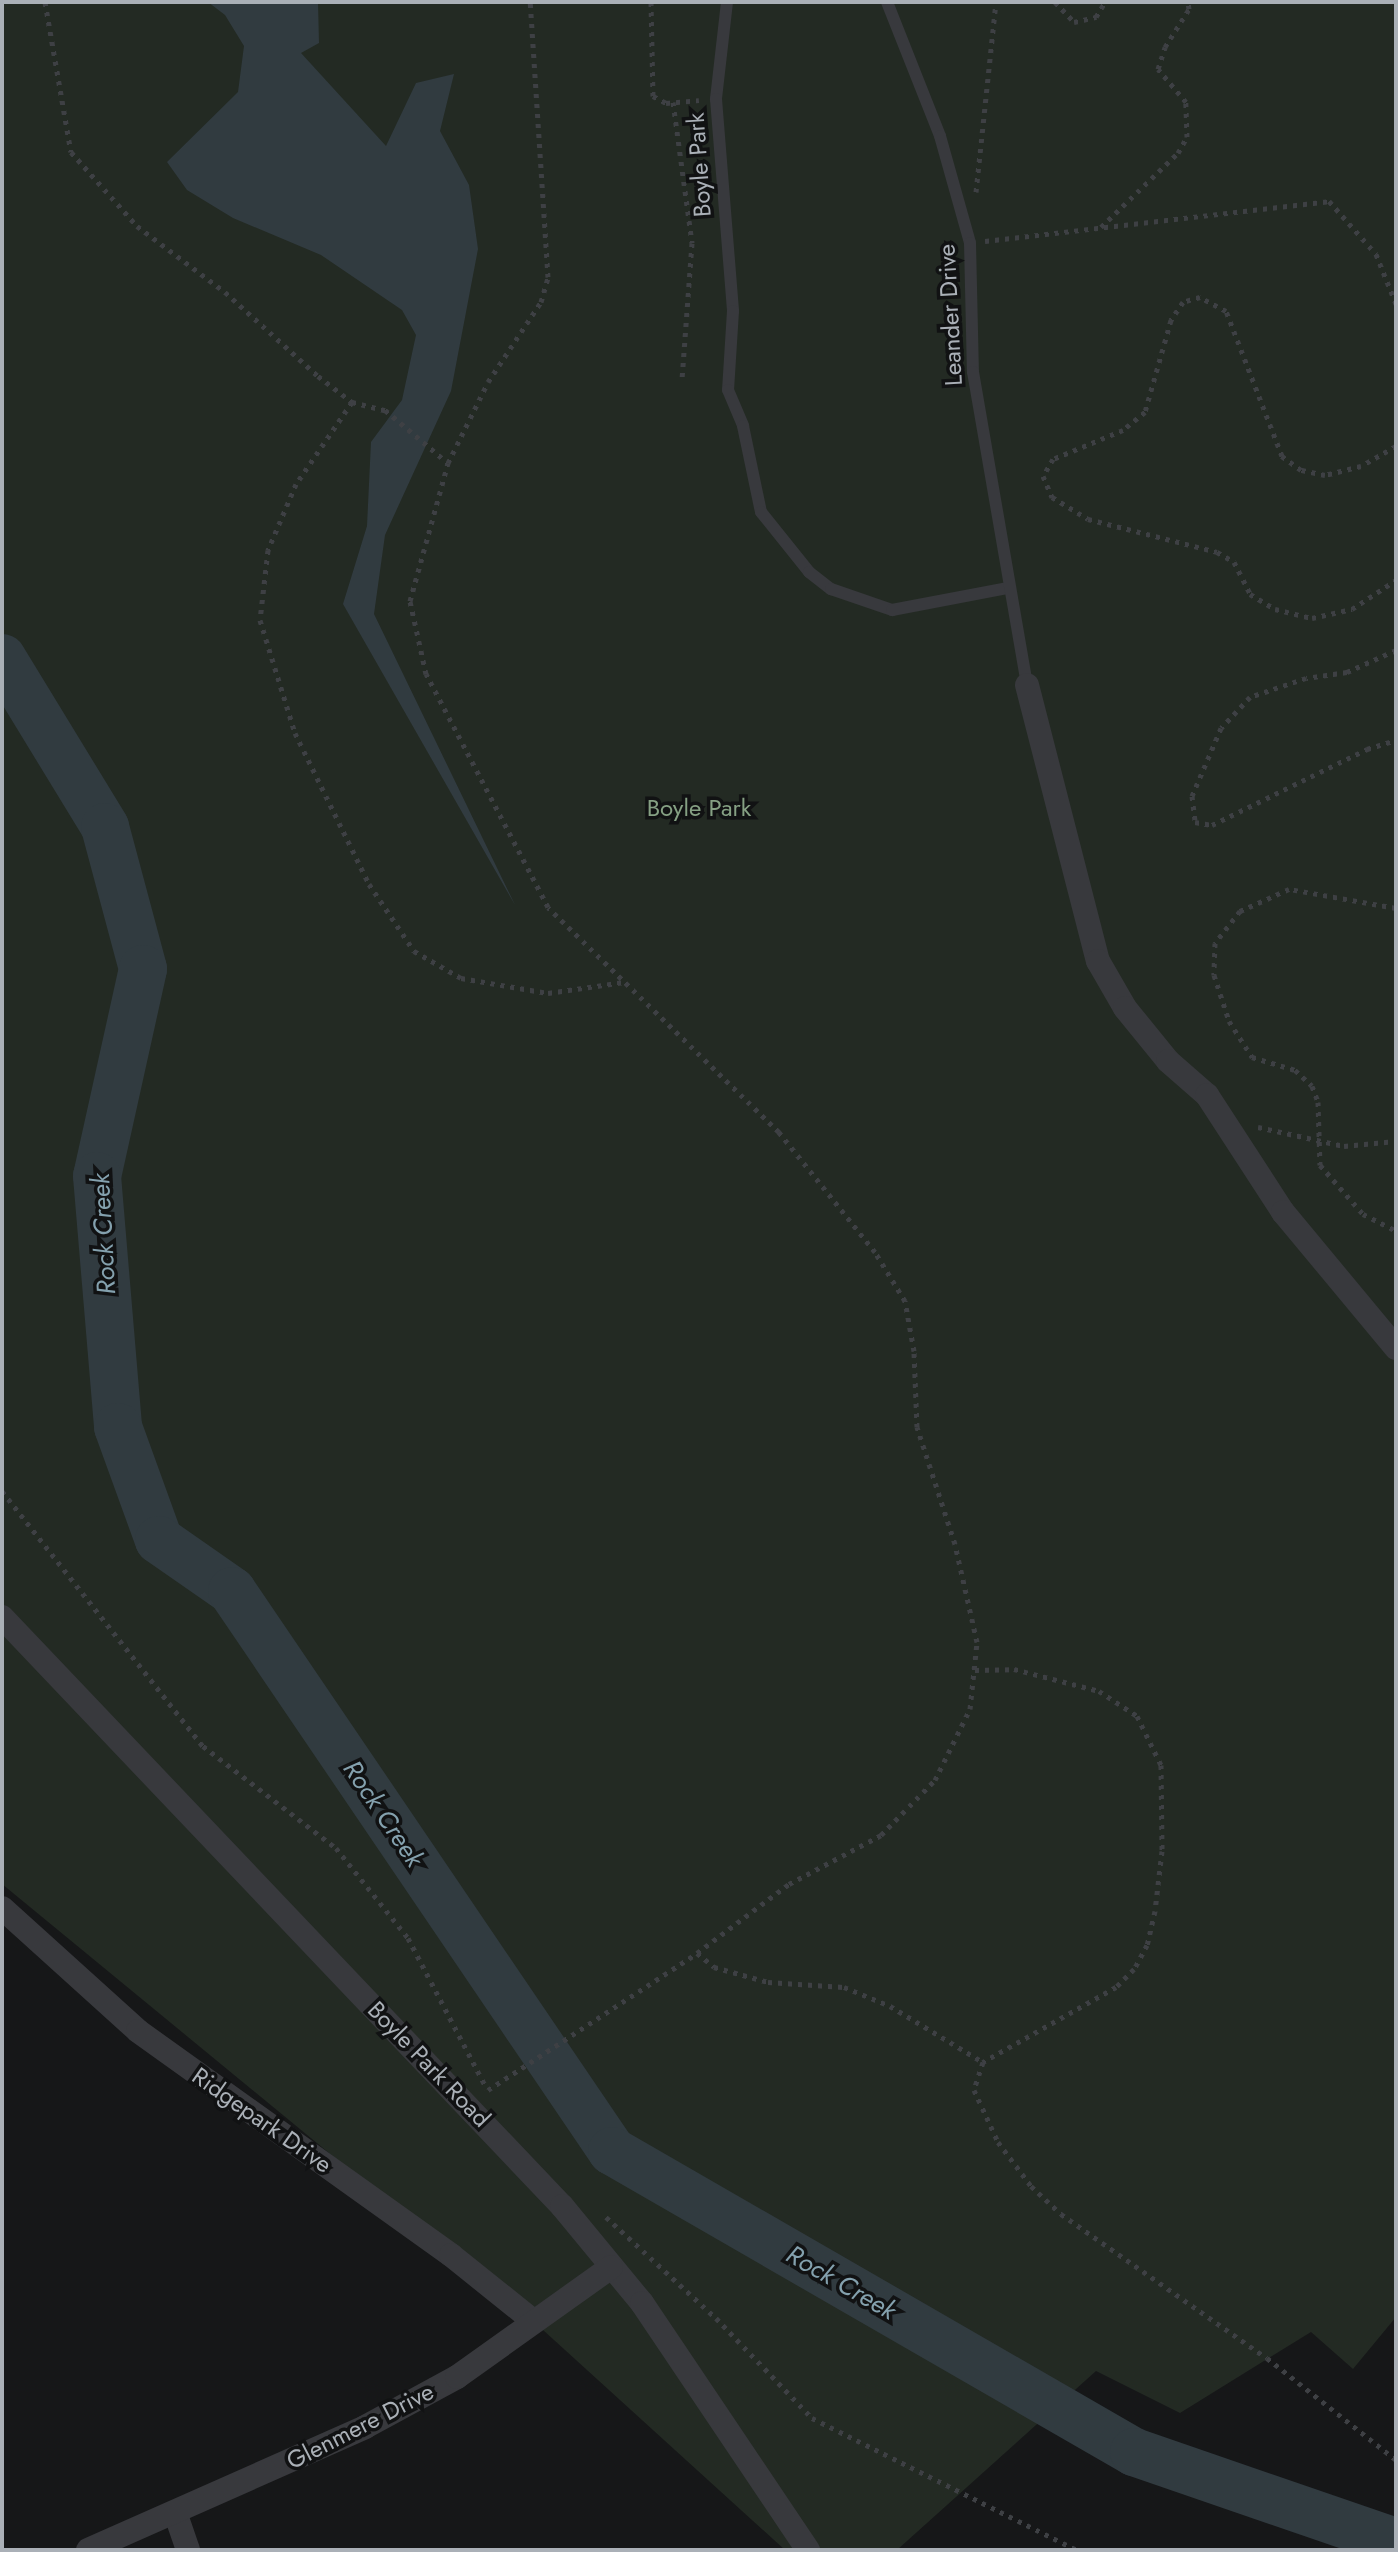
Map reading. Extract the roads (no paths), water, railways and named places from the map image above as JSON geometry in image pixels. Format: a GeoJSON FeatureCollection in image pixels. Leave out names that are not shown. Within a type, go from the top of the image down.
{"type":"FeatureCollection","features":[{"type":"Feature","properties":{"kind":"street"},"geometry":{"type":"LineString","coordinates":[[1027,685],[1098,961],[1125,1008],[1168,1061],[1207,1095],[1283,1212],[1396,1348]]}},
{"type":"Feature","properties":{"kind":"street","name":"Boyle Park Road"},"geometry":{"type":"LineString","coordinates":[[2,1617],[466,2102],[611,2267],[642,2303],[808,2550]]}},
{"type":"Feature","properties":{"kind":"street","name":"Ridgepark Drive"},"geometry":{"type":"LineString","coordinates":[[2,1908],[138,2031],[451,2255],[532,2320]]}},
{"type":"Feature","properties":{"kind":"street","name":"Glenmere Drive"},"geometry":{"type":"LineString","coordinates":[[88,2550],[176,2515],[457,2377],[532,2320],[611,2267]]}},
{"type":"Feature","properties":{"kind":"street"},"geometry":{"type":"LineString","coordinates":[[176,2515],[188,2550]]}},
{"type":"Feature","properties":{"kind":"lane","name":"Boyle Park"},"geometry":{"type":"LineString","coordinates":[[727,2],[716,99],[733,311],[728,390],[743,426],[761,512],[809,572],[831,589],[892,610],[1007,588]]}},
{"type":"Feature","properties":{"kind":"lane","name":"Leander Drive"},"geometry":{"type":"LineString","coordinates":[[887,2],[940,136],[970,243],[973,372],[1007,588]]}},
{"type":"Feature","properties":{"kind":"lane"},"geometry":{"type":"LineString","coordinates":[[1007,588],[1027,685]]}},
{"type":"Feature","properties":{"kind":"waterway","name":"Rock Creek"},"geometry":{"type":"LineString","coordinates":[[2,658],[105,827],[143,969],[97,1176],[118,1427],[159,1540],[232,1591],[612,2151],[1134,2452],[1396,2542]]}}]}
